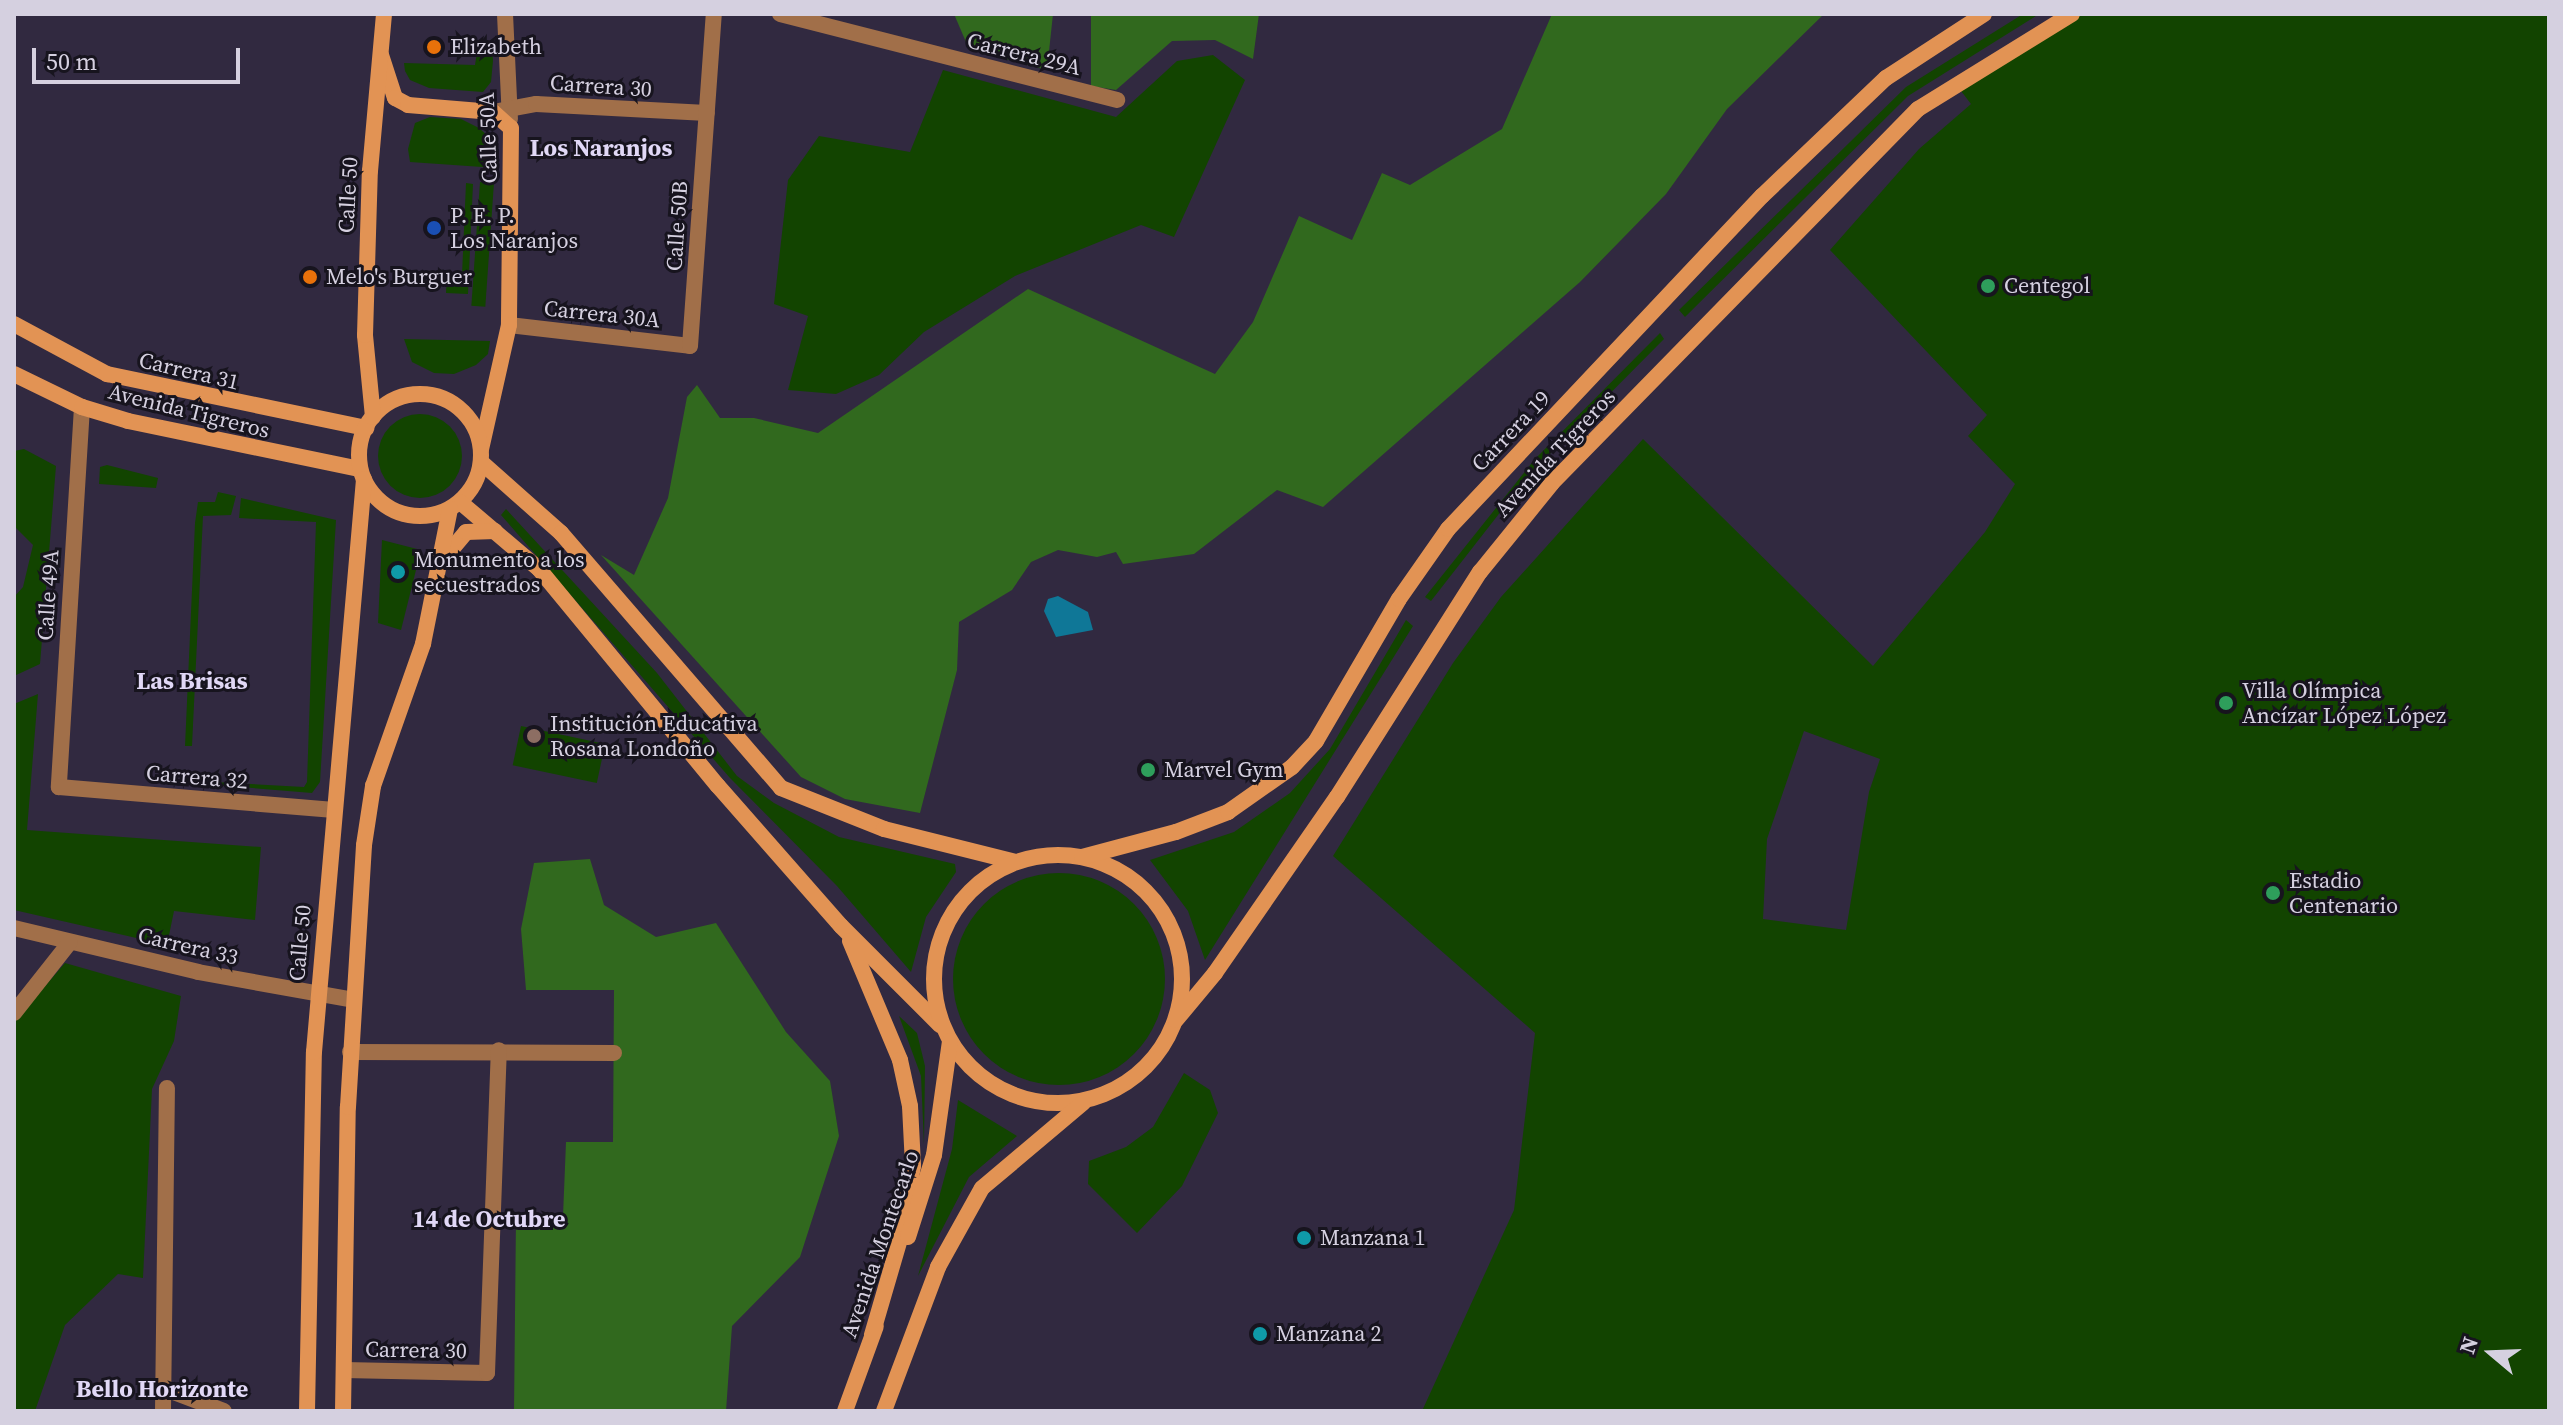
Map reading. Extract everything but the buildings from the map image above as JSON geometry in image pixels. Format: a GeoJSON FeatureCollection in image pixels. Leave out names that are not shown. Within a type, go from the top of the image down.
{"type":"FeatureCollection","features":[{"type":"Feature","properties":{"kind":"main road","name":"Calle 50"},"geometry":{"type":"LineString","coordinates":[[370,423],[365,335],[384,14]]}},
{"type":"Feature","properties":{"kind":"main road","name":"Carrera 19"},"geometry":{"type":"LineString","coordinates":[[1082,857],[1176,832],[1228,812],[1292,767],[1316,741],[1399,599],[1459,518],[1762,196],[1886,78],[1984,14]]}},
{"type":"Feature","properties":{"kind":"main road","name":"Avenida Tigreros"},"geometry":{"type":"LineString","coordinates":[[1176,1020],[1337,797],[1480,572],[1552,483],[1918,109],[2072,14]]}},
{"type":"Feature","properties":{"kind":"main road","name":"Carrera 30"},"geometry":{"type":"LineString","coordinates":[[381,55],[387,86],[408,105],[505,118]]}},
{"type":"Feature","properties":{"kind":"main road","name":"Calle 50A"},"geometry":{"type":"LineString","coordinates":[[481,456],[509,325],[505,118]]}},
{"type":"Feature","properties":{"kind":"main road","name":"Carrera 31"},"geometry":{"type":"LineString","coordinates":[[14,324],[107,374],[370,423]]}},
{"type":"Feature","properties":{"kind":"main road","name":"Avenida Tigreros"},"geometry":{"type":"LineString","coordinates":[[14,374],[82,407],[362,474]]}},
{"type":"Feature","properties":{"kind":"main road"},"geometry":{"type":"LineString","coordinates":[[1016,862],[884,829],[781,788],[561,533],[481,456],[466,414],[432,395],[405,396],[370,423],[362,474],[377,499],[395,511],[417,517],[455,506],[495,531],[539,569],[587,623],[718,786],[841,926],[947,1035],[977,1075],[1001,1091],[1028,1101],[1084,1102]]}},
{"type":"Feature","properties":{"kind":"main road"},"geometry":{"type":"LineString","coordinates":[[343,1411],[350,1052],[364,845],[373,786],[423,644],[455,506],[475,484],[481,456]]}},
{"type":"Feature","properties":{"kind":"main road","name":"Calle 50"},"geometry":{"type":"LineString","coordinates":[[307,1411],[318,997],[331,810],[362,474]]}},
{"type":"Feature","properties":{"kind":"main road"},"geometry":{"type":"LineString","coordinates":[[441,568],[457,538],[479,530],[495,531]]}},
{"type":"Feature","properties":{"kind":"main road"},"geometry":{"type":"LineString","coordinates":[[884,1411],[938,1267],[982,1188],[1084,1102],[1141,1073],[1176,1020],[1183,977],[1180,953],[1161,908],[1126,874],[1082,857],[1050,855],[1016,862],[966,896],[942,936],[934,983],[947,1035]]}},
{"type":"Feature","properties":{"kind":"main road"},"geometry":{"type":"LineString","coordinates":[[841,926],[864,968],[900,1060],[910,1106],[910,1181],[900,1239],[872,1335]]}},
{"type":"Feature","properties":{"kind":"main road","name":"Avenida Montecarlo"},"geometry":{"type":"LineString","coordinates":[[845,1411],[934,1155],[947,1035]]}},
{"type":"Feature","properties":{"kind":"street","name":"Calle 50A"},"geometry":{"type":"LineString","coordinates":[[505,14],[505,118]]}},
{"type":"Feature","properties":{"kind":"street","name":"Calle 50B"},"geometry":{"type":"LineString","coordinates":[[690,346],[714,14]]}},
{"type":"Feature","properties":{"kind":"street","name":"Carrera 29A"},"geometry":{"type":"LineString","coordinates":[[780,14],[1117,100]]}},
{"type":"Feature","properties":{"kind":"street","name":"Carrera 30"},"geometry":{"type":"LineString","coordinates":[[505,118],[536,104],[707,113]]}},
{"type":"Feature","properties":{"kind":"street","name":"Carrera 30A"},"geometry":{"type":"LineString","coordinates":[[509,325],[690,346]]}},
{"type":"Feature","properties":{"kind":"street","name":"Calle 49A"},"geometry":{"type":"LineString","coordinates":[[59,787],[82,407]]}},
{"type":"Feature","properties":{"kind":"street","name":"Carrera 32"},"geometry":{"type":"LineString","coordinates":[[59,787],[331,810]]}},
{"type":"Feature","properties":{"kind":"street","name":"Carrera 33"},"geometry":{"type":"LineString","coordinates":[[14,928],[318,997],[353,1000]]}},
{"type":"Feature","properties":{"kind":"street"},"geometry":{"type":"LineString","coordinates":[[14,1013],[70,942]]}},
{"type":"Feature","properties":{"kind":"street","name":"Carrera 30"},"geometry":{"type":"LineString","coordinates":[[344,1370],[487,1373],[499,1050]]}},
{"type":"Feature","properties":{"kind":"street"},"geometry":{"type":"LineString","coordinates":[[350,1052],[499,1050],[614,1053]]}},
{"type":"Feature","properties":{"kind":"street"},"geometry":{"type":"LineString","coordinates":[[163,1411],[167,1088]]}},
{"type":"Feature","properties":{"kind":"street"},"geometry":{"type":"LineString","coordinates":[[163,1388],[224,1411]]}},
{"type":"Feature","properties":{"kind":"green space"},"geometry":{"type":"Polygon","coordinates":[[[954,14],[1053,14],[1047,70],[969,49],[954,14]]]}},
{"type":"Feature","properties":{"kind":"green space"},"geometry":{"type":"Polygon","coordinates":[[[1091,14],[1259,14],[1253,59],[1215,40],[1172,41],[1116,90],[1091,86],[1091,14]]]}},
{"type":"Feature","properties":{"kind":"green space"},"geometry":{"type":"Polygon","coordinates":[[[1552,14],[1824,14],[1727,109],[1666,194],[1580,282],[1323,507],[1277,490],[1194,554],[1123,564],[1116,552],[1097,557],[1058,550],[1031,562],[1012,590],[959,622],[957,670],[920,813],[845,799],[801,777],[601,555],[634,575],[668,498],[687,397],[697,385],[720,418],[754,418],[818,433],[1028,289],[1215,374],[1253,322],[1299,216],[1352,240],[1382,173],[1410,185],[1502,129],[1552,14]]]}},
{"type":"Feature","properties":{"kind":"green space"},"geometry":{"type":"Polygon","coordinates":[[[2023,14],[2039,14],[1908,96],[1685,317],[1679,310],[1906,87],[2023,14]]]}},
{"type":"Feature","properties":{"kind":"green space","name":"Villa Olímpica Ancízar López López"},"geometry":{"type":"Polygon","coordinates":[[[2072,14],[2549,14],[2549,1411],[1422,1411],[1514,1210],[1535,1033],[1333,856],[1453,663],[1501,597],[1643,439],[1873,666],[1985,532],[2015,484],[1968,436],[1987,415],[1830,250],[1919,149],[1971,104],[1958,87],[2072,14]],[[1804,731],[1767,839],[1763,919],[1846,930],[1869,792],[1880,759],[1804,731]]]}},
{"type":"Feature","properties":{"kind":"green space"},"geometry":{"type":"Polygon","coordinates":[[[478,46],[492,48],[491,82],[483,92],[429,88],[410,80],[405,71],[404,63],[475,65],[478,46]]]}},
{"type":"Feature","properties":{"kind":"green space"},"geometry":{"type":"Polygon","coordinates":[[[1213,55],[1245,80],[1174,237],[1141,225],[1015,276],[924,332],[879,375],[836,394],[788,390],[808,316],[774,304],[788,180],[819,136],[910,152],[943,70],[1116,117],[1177,61],[1213,55]]]}},
{"type":"Feature","properties":{"kind":"green space"},"geometry":{"type":"Polygon","coordinates":[[[430,117],[461,119],[479,128],[491,139],[497,168],[410,162],[408,149],[415,123],[430,117]]]}},
{"type":"Feature","properties":{"kind":"green space"},"geometry":{"type":"Polygon","coordinates":[[[480,182],[494,183],[485,307],[471,306],[480,182]]]}},
{"type":"Feature","properties":{"kind":"green space"},"geometry":{"type":"Polygon","coordinates":[[[466,183],[473,184],[468,294],[446,293],[447,275],[462,275],[466,183]]]}},
{"type":"Feature","properties":{"kind":"green space"},"geometry":{"type":"Polygon","coordinates":[[[1660,333],[1664,339],[1530,474],[1431,601],[1425,597],[1535,459],[1660,333]]]}},
{"type":"Feature","properties":{"kind":"green space"},"geometry":{"type":"Polygon","coordinates":[[[404,339],[490,341],[488,354],[476,365],[454,374],[434,373],[412,362],[404,339]]]}},
{"type":"Feature","properties":{"kind":"green space"},"geometry":{"type":"Polygon","coordinates":[[[420,414],[436,417],[450,426],[459,440],[462,456],[459,472],[450,486],[436,495],[420,498],[404,495],[390,486],[381,472],[378,456],[381,440],[390,426],[404,417],[420,414]]]}},
{"type":"Feature","properties":{"kind":"green space"},"geometry":{"type":"Polygon","coordinates":[[[24,449],[56,466],[40,664],[14,676],[14,597],[23,587],[33,545],[14,526],[14,451],[24,449]]]}},
{"type":"Feature","properties":{"kind":"green space"},"geometry":{"type":"Polygon","coordinates":[[[107,465],[158,478],[156,488],[99,484],[100,467],[107,465]]]}},
{"type":"Feature","properties":{"kind":"green space"},"geometry":{"type":"Polygon","coordinates":[[[218,492],[236,496],[231,515],[203,516],[192,746],[185,746],[195,523],[198,502],[215,502],[218,492]]]}},
{"type":"Feature","properties":{"kind":"green space"},"geometry":{"type":"Polygon","coordinates":[[[241,498],[336,520],[320,782],[312,793],[180,782],[187,773],[195,781],[304,787],[307,782],[316,522],[239,518],[241,498]]]}},
{"type":"Feature","properties":{"kind":"green space"},"geometry":{"type":"Polygon","coordinates":[[[506,509],[657,673],[737,776],[774,803],[839,837],[955,864],[956,872],[926,917],[911,972],[837,886],[730,778],[501,515],[506,509]]]}},
{"type":"Feature","properties":{"kind":"green space"},"geometry":{"type":"Polygon","coordinates":[[[382,540],[421,550],[401,630],[378,623],[382,540]]]}},
{"type":"Feature","properties":{"kind":"green space"},"geometry":{"type":"Polygon","coordinates":[[[1406,620],[1413,626],[1205,960],[1188,911],[1150,860],[1234,832],[1290,793],[1330,749],[1406,620]]]}},
{"type":"Feature","properties":{"kind":"green space"},"geometry":{"type":"Polygon","coordinates":[[[38,694],[27,830],[261,847],[255,920],[174,911],[167,945],[14,910],[14,704],[38,694]]]}},
{"type":"Feature","properties":{"kind":"green space"},"geometry":{"type":"Polygon","coordinates":[[[521,726],[605,744],[597,783],[513,765],[521,726]]]}},
{"type":"Feature","properties":{"kind":"green space"},"geometry":{"type":"Polygon","coordinates":[[[590,859],[604,905],[656,937],[716,923],[786,1032],[830,1081],[839,1136],[800,1257],[732,1326],[726,1411],[514,1411],[516,1217],[563,1216],[566,1142],[613,1142],[614,990],[526,990],[521,929],[534,863],[590,859]]]}},
{"type":"Feature","properties":{"kind":"green space"},"geometry":{"type":"Polygon","coordinates":[[[1059,873],[1100,881],[1134,904],[1157,938],[1165,979],[1157,1020],[1134,1054],[1100,1077],[1059,1085],[1018,1077],[984,1054],[961,1020],[953,979],[961,938],[984,904],[1018,881],[1059,873]]]}},
{"type":"Feature","properties":{"kind":"green space"},"geometry":{"type":"Polygon","coordinates":[[[65,963],[181,996],[174,1041],[152,1089],[143,1278],[118,1274],[65,1325],[35,1411],[14,1411],[14,1022],[65,963]]]}},
{"type":"Feature","properties":{"kind":"green space"},"geometry":{"type":"Polygon","coordinates":[[[899,1016],[917,1033],[925,1066],[924,1145],[921,1076],[899,1016]]]}},
{"type":"Feature","properties":{"kind":"green space"},"geometry":{"type":"Polygon","coordinates":[[[1184,1073],[1210,1090],[1218,1113],[1182,1186],[1137,1233],[1088,1184],[1089,1161],[1126,1147],[1153,1127],[1184,1073]]]}},
{"type":"Feature","properties":{"kind":"green space"},"geometry":{"type":"Polygon","coordinates":[[[958,1100],[1017,1136],[969,1177],[918,1276],[952,1149],[958,1100]]]}},
{"type":"Feature","properties":{"kind":"water"},"geometry":{"type":"Polygon","coordinates":[[[1058,596],[1088,612],[1093,630],[1056,637],[1044,611],[1048,599],[1058,596]]]}},
{"type":"Feature","properties":{"kind":"place","name":"Elizabeth"},"geometry":{"type":"Point","coordinates":[434,47]}},
{"type":"Feature","properties":{"kind":"place","name":"P. E. P. Los Naranjos"},"geometry":{"type":"Point","coordinates":[434,228]}},
{"type":"Feature","properties":{"kind":"place","name":"Melo's Burguer"},"geometry":{"type":"Point","coordinates":[310,277]}},
{"type":"Feature","properties":{"kind":"place","name":"Centegol"},"geometry":{"type":"Point","coordinates":[1988,286]}},
{"type":"Feature","properties":{"kind":"place","name":"Monumento a los secuestrados"},"geometry":{"type":"Point","coordinates":[398,572]}},
{"type":"Feature","properties":{"kind":"place","name":"Villa Olímpica Ancízar López López"},"geometry":{"type":"Point","coordinates":[2226,703]}},
{"type":"Feature","properties":{"kind":"place","name":"Institución Educativa Rosana Londoño"},"geometry":{"type":"Point","coordinates":[534,736]}},
{"type":"Feature","properties":{"kind":"place","name":"Marvel Gym"},"geometry":{"type":"Point","coordinates":[1148,770]}},
{"type":"Feature","properties":{"kind":"place","name":"Estadio Centenario"},"geometry":{"type":"Point","coordinates":[2273,893]}},
{"type":"Feature","properties":{"kind":"place","name":"Manzana 1"},"geometry":{"type":"Point","coordinates":[1304,1238]}},
{"type":"Feature","properties":{"kind":"place","name":"Manzana 2"},"geometry":{"type":"Point","coordinates":[1260,1334]}},
{"type":"Feature","properties":{"kind":"district","name":"Los Naranjos"},"geometry":{"type":"Point","coordinates":[601,148]}},
{"type":"Feature","properties":{"kind":"district","name":"Las Brisas"},"geometry":{"type":"Point","coordinates":[192,681]}},
{"type":"Feature","properties":{"kind":"district","name":"14 de Octubre"},"geometry":{"type":"Point","coordinates":[489,1219]}},
{"type":"Feature","properties":{"kind":"district","name":"Bello Horizonte"},"geometry":{"type":"Point","coordinates":[162,1389]}}]}
